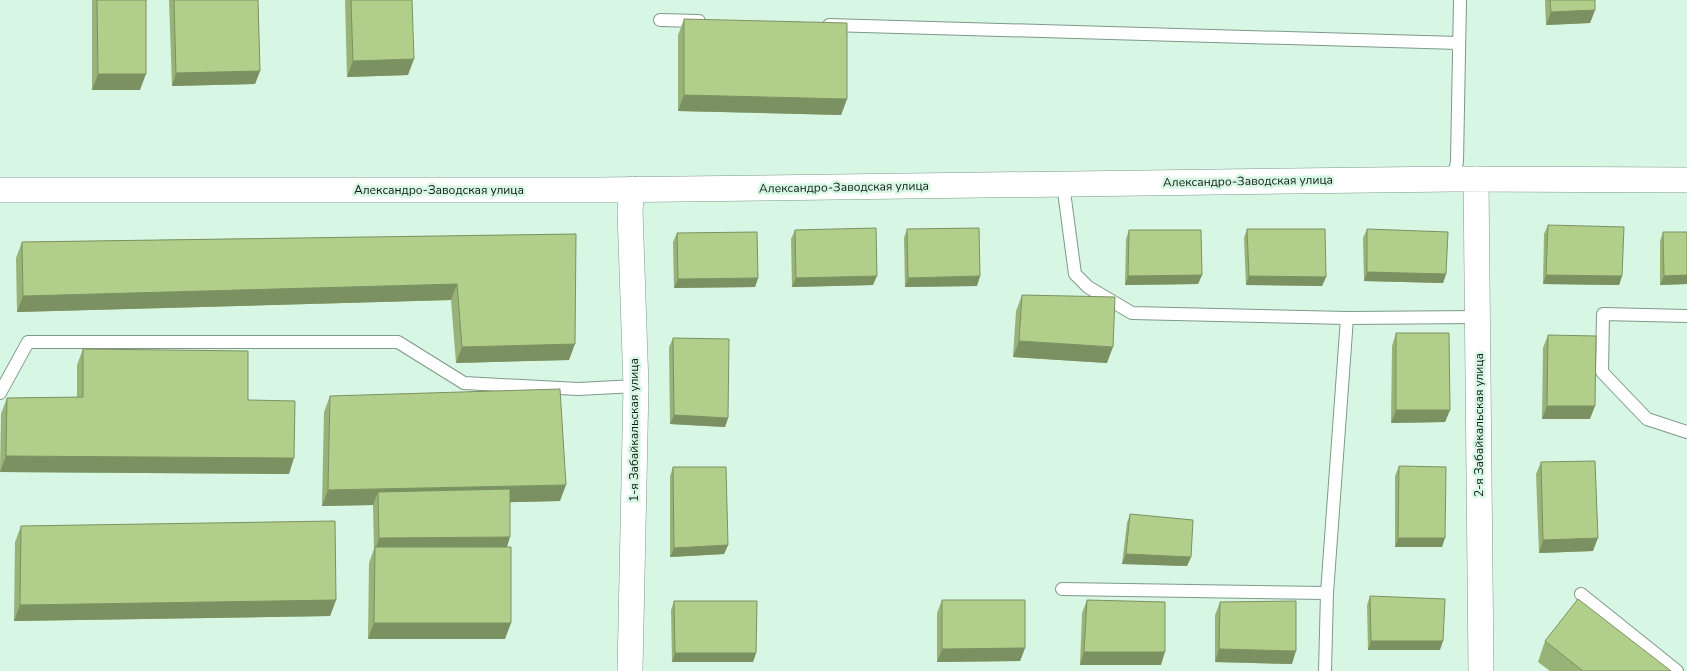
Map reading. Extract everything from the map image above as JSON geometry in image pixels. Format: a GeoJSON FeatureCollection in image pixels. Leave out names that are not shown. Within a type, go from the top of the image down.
{"type":"FeatureCollection","features":[{"type":"Feature","properties":{"kind":"street","name":"Александро-Заводская улица"},"geometry":{"type":"LineString","coordinates":[[0,190],[632,189],[1465,179],[1687,180]]}},
{"type":"Feature","properties":{"kind":"street","name":"2-я Забайкальская улица"},"geometry":{"type":"LineString","coordinates":[[1465,179],[1478,317],[1481,671]]}},
{"type":"Feature","properties":{"kind":"street","name":"1-я Забайкальская улица"},"geometry":{"type":"LineString","coordinates":[[630,671],[636,386],[630,211],[632,189]]}},
{"type":"Feature","properties":{"kind":"lane"},"geometry":{"type":"LineString","coordinates":[[1460,0],[1457,161],[1465,179]]}},
{"type":"Feature","properties":{"kind":"lane"},"geometry":{"type":"LineString","coordinates":[[660,20],[710,22]]}},
{"type":"Feature","properties":{"kind":"lane"},"geometry":{"type":"LineString","coordinates":[[820,25],[1459,43]]}},
{"type":"Feature","properties":{"kind":"lane"},"geometry":{"type":"LineString","coordinates":[[1063,184],[1075,274],[1088,288],[1132,313],[1347,318],[1478,317]]}},
{"type":"Feature","properties":{"kind":"lane"},"geometry":{"type":"LineString","coordinates":[[1687,316],[1603,314],[1602,372],[1647,419],[1687,432]]}},
{"type":"Feature","properties":{"kind":"lane"},"geometry":{"type":"LineString","coordinates":[[1325,671],[1327,593],[1347,318]]}},
{"type":"Feature","properties":{"kind":"lane"},"geometry":{"type":"LineString","coordinates":[[0,393],[28,342],[398,342],[464,383],[578,388],[636,386]]}},
{"type":"Feature","properties":{"kind":"lane"},"geometry":{"type":"LineString","coordinates":[[1062,589],[1327,593]]}},
{"type":"Feature","properties":{"kind":"lane"},"geometry":{"type":"LineString","coordinates":[[1581,594],[1677,671]]}},
{"type":"Feature","properties":{"kind":"building"},"geometry":{"type":"Polygon","coordinates":[[[97,0],[146,0],[146,74],[98,74],[97,0]]]}},
{"type":"Feature","properties":{"kind":"building"},"geometry":{"type":"Polygon","coordinates":[[[174,0],[258,0],[260,71],[176,73],[174,0]]]}},
{"type":"Feature","properties":{"kind":"building"},"geometry":{"type":"Polygon","coordinates":[[[351,0],[412,0],[414,59],[353,61],[351,0]]]}},
{"type":"Feature","properties":{"kind":"building"},"geometry":{"type":"Polygon","coordinates":[[[1550,0],[1595,0],[1595,10],[1551,12],[1550,0]]]}},
{"type":"Feature","properties":{"kind":"building"},"geometry":{"type":"Polygon","coordinates":[[[684,19],[847,23],[847,99],[684,95],[684,19]]]}},
{"type":"Feature","properties":{"kind":"building"},"geometry":{"type":"Polygon","coordinates":[[[1548,225],[1624,227],[1622,276],[1546,275],[1548,225]]]}},
{"type":"Feature","properties":{"kind":"building"},"geometry":{"type":"Polygon","coordinates":[[[876,228],[877,276],[796,278],[795,230],[876,228]]]}},
{"type":"Feature","properties":{"kind":"building"},"geometry":{"type":"Polygon","coordinates":[[[979,228],[980,276],[908,278],[907,229],[979,228]]]}},
{"type":"Feature","properties":{"kind":"building"},"geometry":{"type":"Polygon","coordinates":[[[1247,229],[1325,229],[1326,277],[1249,276],[1247,229]]]}},
{"type":"Feature","properties":{"kind":"building"},"geometry":{"type":"Polygon","coordinates":[[[1367,229],[1448,232],[1446,274],[1367,272],[1367,229]]]}},
{"type":"Feature","properties":{"kind":"building"},"geometry":{"type":"Polygon","coordinates":[[[1129,230],[1201,230],[1202,275],[1128,276],[1129,230]]]}},
{"type":"Feature","properties":{"kind":"building"},"geometry":{"type":"Polygon","coordinates":[[[757,232],[758,278],[678,279],[677,233],[757,232]]]}},
{"type":"Feature","properties":{"kind":"building"},"geometry":{"type":"Polygon","coordinates":[[[1663,232],[1687,232],[1687,275],[1664,276],[1663,232]]]}},
{"type":"Feature","properties":{"kind":"building"},"geometry":{"type":"Polygon","coordinates":[[[576,234],[575,344],[462,347],[457,284],[23,296],[22,242],[576,234]]]}},
{"type":"Feature","properties":{"kind":"building"},"geometry":{"type":"Polygon","coordinates":[[[1022,295],[1115,297],[1113,347],[1019,341],[1022,295]]]}},
{"type":"Feature","properties":{"kind":"building"},"geometry":{"type":"Polygon","coordinates":[[[1396,333],[1449,333],[1450,410],[1396,410],[1396,333]]]}},
{"type":"Feature","properties":{"kind":"building"},"geometry":{"type":"Polygon","coordinates":[[[1548,335],[1596,336],[1595,406],[1547,406],[1548,335]]]}},
{"type":"Feature","properties":{"kind":"building"},"geometry":{"type":"Polygon","coordinates":[[[673,338],[729,339],[728,418],[674,415],[673,338]]]}},
{"type":"Feature","properties":{"kind":"building"},"geometry":{"type":"Polygon","coordinates":[[[83,349],[248,351],[248,400],[295,401],[294,458],[6,456],[7,398],[83,397],[83,349]]]}},
{"type":"Feature","properties":{"kind":"building"},"geometry":{"type":"Polygon","coordinates":[[[560,389],[566,485],[328,490],[330,396],[560,389]]]}},
{"type":"Feature","properties":{"kind":"building"},"geometry":{"type":"Polygon","coordinates":[[[1595,461],[1598,538],[1543,540],[1541,462],[1595,461]]]}},
{"type":"Feature","properties":{"kind":"building"},"geometry":{"type":"Polygon","coordinates":[[[1399,466],[1446,467],[1445,538],[1398,538],[1399,466]]]}},
{"type":"Feature","properties":{"kind":"building"},"geometry":{"type":"Polygon","coordinates":[[[673,467],[726,467],[728,545],[674,548],[673,467]]]}},
{"type":"Feature","properties":{"kind":"building"},"geometry":{"type":"Polygon","coordinates":[[[510,489],[510,537],[379,538],[378,492],[510,489]]]}},
{"type":"Feature","properties":{"kind":"building"},"geometry":{"type":"Polygon","coordinates":[[[1130,514],[1193,520],[1191,557],[1126,554],[1130,514]]]}},
{"type":"Feature","properties":{"kind":"building"},"geometry":{"type":"Polygon","coordinates":[[[335,521],[336,600],[20,605],[21,526],[335,521]]]}},
{"type":"Feature","properties":{"kind":"building"},"geometry":{"type":"Polygon","coordinates":[[[375,547],[511,547],[511,623],[374,623],[375,547]]]}},
{"type":"Feature","properties":{"kind":"building"},"geometry":{"type":"Polygon","coordinates":[[[1370,596],[1445,599],[1443,641],[1371,641],[1370,596]]]}},
{"type":"Feature","properties":{"kind":"building"},"geometry":{"type":"Polygon","coordinates":[[[1578,599],[1671,671],[1583,671],[1545,641],[1578,599]]]}},
{"type":"Feature","properties":{"kind":"building"},"geometry":{"type":"Polygon","coordinates":[[[942,600],[1025,600],[1025,648],[942,649],[942,600]]]}},
{"type":"Feature","properties":{"kind":"building"},"geometry":{"type":"Polygon","coordinates":[[[1087,600],[1165,602],[1165,652],[1084,652],[1087,600]]]}},
{"type":"Feature","properties":{"kind":"building"},"geometry":{"type":"Polygon","coordinates":[[[674,601],[757,601],[756,653],[675,653],[674,601]]]}},
{"type":"Feature","properties":{"kind":"building"},"geometry":{"type":"Polygon","coordinates":[[[1296,601],[1296,651],[1219,649],[1220,602],[1296,601]]]}}]}
